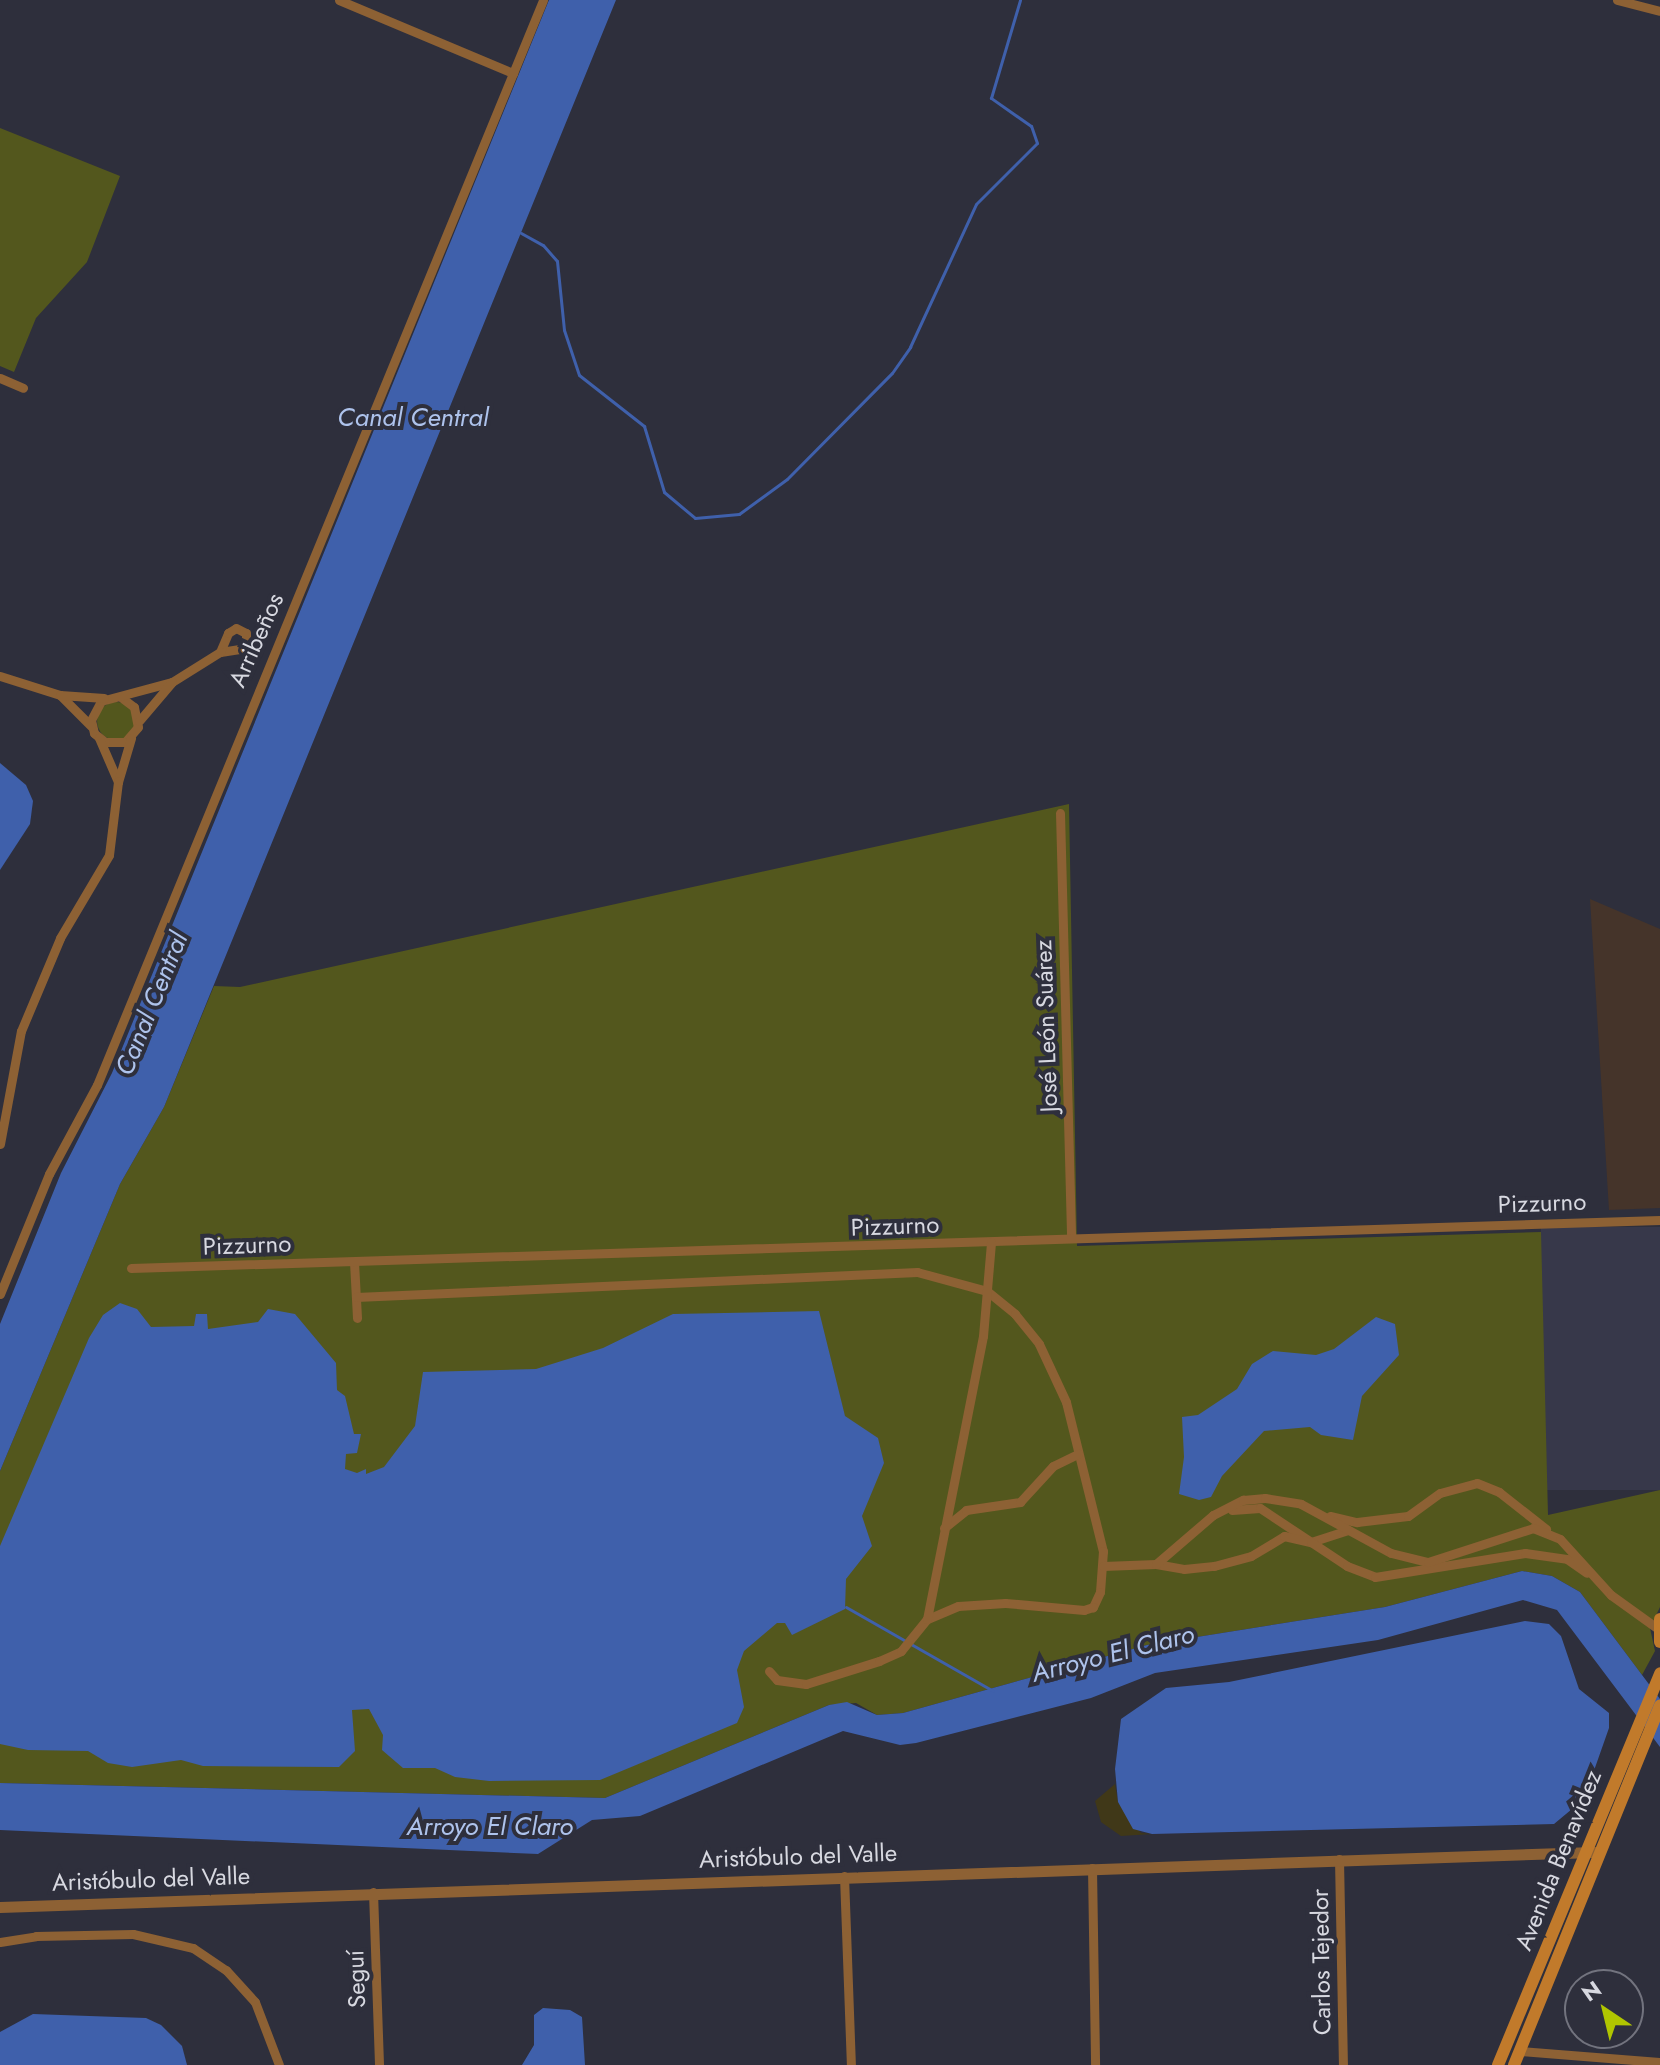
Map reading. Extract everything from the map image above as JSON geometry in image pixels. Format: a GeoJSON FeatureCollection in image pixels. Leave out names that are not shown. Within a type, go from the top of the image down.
{"type":"FeatureCollection","features":[{"type":"Feature","properties":{"kind":"main road","name":"Avenida Benavídez"},"geometry":{"type":"LineString","coordinates":[[1498,2065],[1583,1850],[1659,1675]]}},
{"type":"Feature","properties":{"kind":"main road","name":"Avenida Benavídez"},"geometry":{"type":"LineString","coordinates":[[1514,2065],[1660,1705]]}},
{"type":"Feature","properties":{"kind":"street"},"geometry":{"type":"LineString","coordinates":[[339,0],[513,73]]}},
{"type":"Feature","properties":{"kind":"street","name":"Arribeños"},"geometry":{"type":"LineString","coordinates":[[0,1294],[49,1174],[97,1085],[543,0]]}},
{"type":"Feature","properties":{"kind":"street"},"geometry":{"type":"LineString","coordinates":[[1617,0],[1660,11]]}},
{"type":"Feature","properties":{"kind":"street"},"geometry":{"type":"LineString","coordinates":[[0,378],[23,388]]}},
{"type":"Feature","properties":{"kind":"street"},"geometry":{"type":"LineString","coordinates":[[0,676],[60,695],[122,698],[172,682],[220,652]]}},
{"type":"Feature","properties":{"kind":"street"},"geometry":{"type":"LineString","coordinates":[[0,1144],[21,1031],[60,938],[109,855],[118,782],[131,738],[139,721],[172,682]]}},
{"type":"Feature","properties":{"kind":"street"},"geometry":{"type":"LineString","coordinates":[[60,695],[92,727],[118,782]]}},
{"type":"Feature","properties":{"kind":"street"},"geometry":{"type":"LineString","coordinates":[[92,727],[96,706],[108,698]]}},
{"type":"Feature","properties":{"kind":"street"},"geometry":{"type":"LineString","coordinates":[[122,698],[134,707],[139,721]]}},
{"type":"Feature","properties":{"kind":"street"},"geometry":{"type":"LineString","coordinates":[[99,738],[119,744],[131,738]]}},
{"type":"Feature","properties":{"kind":"street","name":"José León Suárez"},"geometry":{"type":"LineString","coordinates":[[1060,813],[1071,1238]]}},
{"type":"Feature","properties":{"kind":"street","name":"Pizzurno"},"geometry":{"type":"LineString","coordinates":[[131,1268],[1660,1220]]}},
{"type":"Feature","properties":{"kind":"street"},"geometry":{"type":"LineString","coordinates":[[927,1619],[983,1336],[991,1242]]}},
{"type":"Feature","properties":{"kind":"street"},"geometry":{"type":"LineString","coordinates":[[354,1262],[357,1318]]}},
{"type":"Feature","properties":{"kind":"street"},"geometry":{"type":"LineString","coordinates":[[356,1297],[917,1272],[987,1291],[1015,1314],[1039,1344],[1066,1402],[1103,1566],[1093,1607],[1084,1610],[1005,1603],[958,1606],[927,1619],[904,1648],[879,1661],[806,1684],[777,1680],[769,1671]]}},
{"type":"Feature","properties":{"kind":"street"},"geometry":{"type":"LineString","coordinates":[[944,1528],[966,1510],[1020,1502],[1053,1466],[1078,1454]]}},
{"type":"Feature","properties":{"kind":"street"},"geometry":{"type":"LineString","coordinates":[[1324,1515],[1357,1522],[1408,1516],[1440,1493],[1477,1483],[1499,1492],[1549,1531],[1597,1579],[1659,1630]]}},
{"type":"Feature","properties":{"kind":"street"},"geometry":{"type":"LineString","coordinates":[[1156,1564],[1213,1515],[1243,1500],[1265,1498],[1301,1504],[1391,1553],[1428,1562],[1452,1559],[1513,1532],[1549,1531]]}},
{"type":"Feature","properties":{"kind":"street"},"geometry":{"type":"LineString","coordinates":[[1213,1515],[1260,1508],[1347,1566],[1375,1577],[1525,1553],[1567,1559],[1597,1579]]}},
{"type":"Feature","properties":{"kind":"street"},"geometry":{"type":"LineString","coordinates":[[1103,1566],[1156,1564],[1184,1569],[1214,1566],[1251,1556],[1284,1536],[1311,1542],[1348,1530]]}},
{"type":"Feature","properties":{"kind":"street","name":"Aristóbulo del Valle"},"geometry":{"type":"LineString","coordinates":[[0,1907],[1583,1850],[1598,1852]]}},
{"type":"Feature","properties":{"kind":"street","name":"Carlos Tejedor"},"geometry":{"type":"LineString","coordinates":[[1339,1859],[1343,2065]]}},
{"type":"Feature","properties":{"kind":"street"},"geometry":{"type":"LineString","coordinates":[[1092,1868],[1095,2065]]}},
{"type":"Feature","properties":{"kind":"street"},"geometry":{"type":"LineString","coordinates":[[844,1876],[851,2065]]}},
{"type":"Feature","properties":{"kind":"street","name":"Seguí"},"geometry":{"type":"LineString","coordinates":[[373,1892],[379,2065]]}},
{"type":"Feature","properties":{"kind":"street"},"geometry":{"type":"LineString","coordinates":[[0,1942],[36,1936],[133,1934],[193,1948],[226,1970],[255,2002],[279,2065]]}},
{"type":"Feature","properties":{"kind":"street"},"geometry":{"type":"LineString","coordinates":[[1519,2051],[1657,2063]]}},
{"type":"Feature","properties":{"kind":"shaded area"},"geometry":{"type":"Polygon","coordinates":[[[1590,899],[1660,929],[1660,1208],[1609,1210],[1590,899]]]}},
{"type":"Feature","properties":{"kind":"shaded area"},"geometry":{"type":"Polygon","coordinates":[[[1541,1227],[1660,1227],[1660,1490],[1541,1490],[1541,1227]]]}},
{"type":"Feature","properties":{"kind":"green space"},"geometry":{"type":"Polygon","coordinates":[[[0,128],[120,176],[87,262],[36,318],[14,372],[0,366],[0,128]]]}},
{"type":"Feature","properties":{"kind":"green space"},"geometry":{"type":"Polygon","coordinates":[[[116,702],[130,707],[135,721],[130,735],[116,740],[102,735],[97,721],[102,707],[116,702]]]}},
{"type":"Feature","properties":{"kind":"green space"},"geometry":{"type":"Polygon","coordinates":[[[1069,804],[1077,1246],[1541,1232],[1548,1515],[1660,1490],[1660,1607],[1650,1628],[1655,1651],[1642,1675],[1580,1592],[1552,1576],[1522,1571],[1385,1607],[1147,1645],[903,1713],[877,1715],[856,1703],[829,1705],[605,1798],[0,1783],[0,1471],[120,1184],[164,1107],[214,986],[240,987],[1069,804]]]}},
{"type":"Feature","properties":{"kind":"sand"},"geometry":{"type":"Polygon","coordinates":[[[1115,1784],[1118,1802],[1141,1833],[1152,1834],[1121,1836],[1101,1822],[1095,1801],[1115,1784]]]}},
{"type":"Feature","properties":{"kind":"water","name":"Canal Central"},"geometry":{"type":"Polygon","coordinates":[[[549,0],[616,0],[164,1107],[120,1184],[0,1471],[0,1324],[61,1173],[112,1073],[549,0]]]}},
{"type":"Feature","properties":{"kind":"water"},"geometry":{"type":"Polygon","coordinates":[[[0,763],[26,785],[33,801],[30,824],[0,870],[0,763]]]}},
{"type":"Feature","properties":{"kind":"water"},"geometry":{"type":"Polygon","coordinates":[[[120,1303],[137,1309],[151,1327],[194,1326],[196,1314],[207,1314],[208,1329],[258,1322],[268,1309],[295,1314],[336,1363],[337,1390],[345,1396],[354,1434],[361,1434],[357,1453],[346,1454],[345,1469],[357,1473],[366,1469],[366,1474],[384,1467],[415,1426],[423,1372],[536,1369],[603,1348],[673,1314],[819,1311],[845,1416],[878,1438],[884,1463],[862,1516],[872,1546],[846,1579],[845,1609],[792,1635],[785,1623],[777,1623],[744,1651],[737,1670],[744,1707],[737,1723],[600,1780],[489,1781],[455,1777],[435,1768],[403,1768],[382,1750],[383,1735],[369,1709],[352,1710],[355,1751],[339,1767],[203,1766],[181,1760],[132,1767],[108,1763],[88,1751],[28,1750],[0,1744],[0,1546],[89,1338],[103,1315],[120,1303]]]}},
{"type":"Feature","properties":{"kind":"water"},"geometry":{"type":"Polygon","coordinates":[[[1376,1317],[1395,1324],[1399,1355],[1362,1396],[1353,1440],[1321,1435],[1310,1427],[1264,1431],[1222,1476],[1211,1497],[1199,1500],[1179,1494],[1184,1457],[1182,1417],[1198,1415],[1237,1389],[1252,1364],[1273,1351],[1316,1355],[1334,1349],[1376,1317]]]}},
{"type":"Feature","properties":{"kind":"water","name":"Arroyo El Claro"},"geometry":{"type":"Polygon","coordinates":[[[1522,1571],[1552,1576],[1580,1592],[1660,1699],[1660,1747],[1557,1610],[1523,1600],[1378,1640],[1155,1673],[1091,1698],[916,1743],[900,1745],[843,1731],[640,1816],[592,1820],[538,1854],[0,1830],[0,1783],[605,1798],[829,1705],[847,1702],[877,1715],[903,1713],[1147,1645],[1385,1607],[1522,1571]]]}},
{"type":"Feature","properties":{"kind":"water"},"geometry":{"type":"Polygon","coordinates":[[[1525,1621],[1549,1624],[1561,1636],[1579,1689],[1609,1713],[1609,1728],[1584,1799],[1554,1824],[1152,1834],[1133,1829],[1118,1802],[1115,1769],[1121,1719],[1166,1688],[1229,1682],[1525,1621]]]}},
{"type":"Feature","properties":{"kind":"water"},"geometry":{"type":"Polygon","coordinates":[[[543,2008],[570,2010],[582,2017],[585,2065],[522,2065],[534,2045],[534,2015],[543,2008]]]}},
{"type":"Feature","properties":{"kind":"water"},"geometry":{"type":"Polygon","coordinates":[[[33,2014],[146,2018],[161,2025],[182,2046],[187,2065],[0,2065],[0,2032],[33,2014]]]}},
{"type":"Feature","properties":{"kind":"waterway"},"geometry":{"type":"LineString","coordinates":[[521,233],[543,245],[557,261],[564,330],[579,375],[644,426],[664,492],[695,518],[739,514],[787,479],[892,373],[910,347],[976,204],[1037,143],[1031,126],[991,98],[1020,0]]}},
{"type":"Feature","properties":{"kind":"waterway"},"geometry":{"type":"LineString","coordinates":[[846,1607],[993,1691]]}}]}
